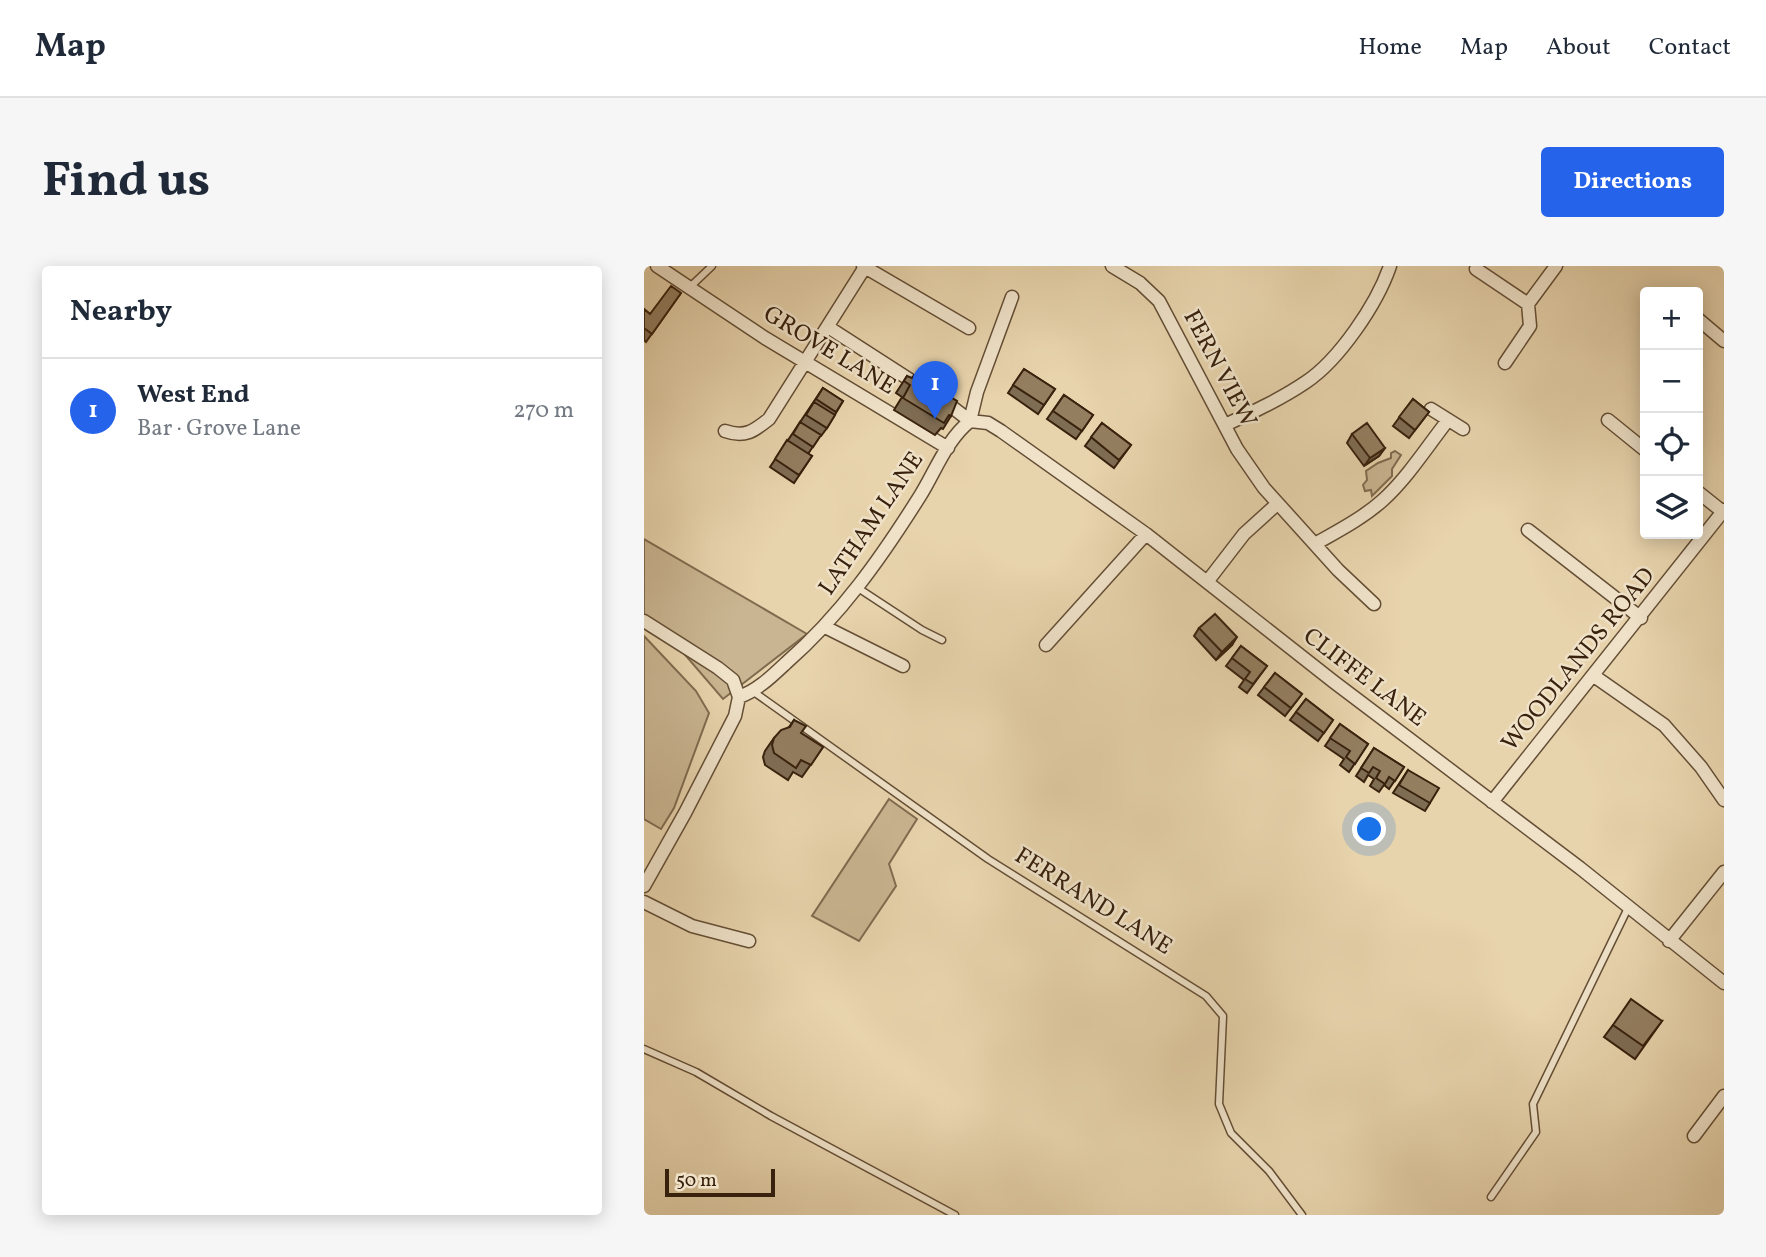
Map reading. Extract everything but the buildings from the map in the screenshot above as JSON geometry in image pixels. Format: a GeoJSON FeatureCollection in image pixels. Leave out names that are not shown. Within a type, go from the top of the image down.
{"type":"FeatureCollection","features":[{"type":"Feature","properties":{"kind":"street","name":"GROVE LANE"},"geometry":{"type":"LineString","coordinates":[[657,266],[804,362],[948,448]]}},
{"type":"Feature","properties":{"kind":"street","name":"FERN VIEW"},"geometry":{"type":"LineString","coordinates":[[1112,266],[1140,283],[1159,301],[1242,457],[1277,504],[1338,570],[1374,604]]}},
{"type":"Feature","properties":{"kind":"street"},"geometry":{"type":"LineString","coordinates":[[1225,425],[1287,394],[1324,368],[1366,313],[1382,288],[1390,266]]}},
{"type":"Feature","properties":{"kind":"street"},"geometry":{"type":"LineString","coordinates":[[1505,363],[1530,326],[1528,304],[1556,266]]}},
{"type":"Feature","properties":{"kind":"street"},"geometry":{"type":"LineString","coordinates":[[725,431],[737,435],[755,431],[769,419],[864,267],[969,328]]}},
{"type":"Feature","properties":{"kind":"street"},"geometry":{"type":"LineString","coordinates":[[1476,269],[1528,304]]}},
{"type":"Feature","properties":{"kind":"street"},"geometry":{"type":"LineString","coordinates":[[970,421],[973,403],[1012,297]]}},
{"type":"Feature","properties":{"kind":"street"},"geometry":{"type":"LineString","coordinates":[[1703,323],[1724,341]]}},
{"type":"Feature","properties":{"kind":"street","name":"CLIFFE LANE"},"geometry":{"type":"LineString","coordinates":[[828,327],[952,406],[970,421],[988,423],[1001,431],[1146,534],[1580,868],[1724,983]]}},
{"type":"Feature","properties":{"kind":"street"},"geometry":{"type":"LineString","coordinates":[[1431,409],[1462,429]]}},
{"type":"Feature","properties":{"kind":"street"},"geometry":{"type":"LineString","coordinates":[[1315,544],[1354,522],[1384,500],[1448,420]]}},
{"type":"Feature","properties":{"kind":"street"},"geometry":{"type":"LineString","coordinates":[[1608,420],[1640,446]]}},
{"type":"Feature","properties":{"kind":"street","name":"LATHAM LANE"},"geometry":{"type":"LineString","coordinates":[[739,697],[754,692],[825,627],[858,587],[962,427],[970,421]]}},
{"type":"Feature","properties":{"kind":"street"},"geometry":{"type":"LineString","coordinates":[[1703,496],[1723,511]]}},
{"type":"Feature","properties":{"kind":"street"},"geometry":{"type":"LineString","coordinates":[[1207,582],[1244,534],[1277,504]]}},
{"type":"Feature","properties":{"kind":"street","name":"WOODLANDS ROAD"},"geometry":{"type":"LineString","coordinates":[[1492,802],[1641,618],[1723,511]]}},
{"type":"Feature","properties":{"kind":"street"},"geometry":{"type":"LineString","coordinates":[[1528,530],[1641,618]]}},
{"type":"Feature","properties":{"kind":"street"},"geometry":{"type":"LineString","coordinates":[[1046,645],[1146,534]]}},
{"type":"Feature","properties":{"kind":"street"},"geometry":{"type":"LineString","coordinates":[[644,621],[718,668],[733,680],[739,697],[735,716],[644,886]]}},
{"type":"Feature","properties":{"kind":"street"},"geometry":{"type":"LineString","coordinates":[[825,627],[903,666]]}},
{"type":"Feature","properties":{"kind":"street"},"geometry":{"type":"LineString","coordinates":[[1594,676],[1664,725],[1701,767],[1724,800]]}},
{"type":"Feature","properties":{"kind":"street"},"geometry":{"type":"LineString","coordinates":[[1669,941],[1724,872]]}},
{"type":"Feature","properties":{"kind":"street"},"geometry":{"type":"LineString","coordinates":[[644,902],[692,926],[749,941]]}},
{"type":"Feature","properties":{"kind":"street"},"geometry":{"type":"LineString","coordinates":[[1695,1136],[1724,1096]]}},
{"type":"Feature","properties":{"kind":"lane"},"geometry":{"type":"LineString","coordinates":[[688,288],[712,266]]}},
{"type":"Feature","properties":{"kind":"lane"},"geometry":{"type":"LineString","coordinates":[[858,587],[942,640]]}},
{"type":"Feature","properties":{"kind":"lane","name":"FERRAND LANE"},"geometry":{"type":"LineString","coordinates":[[754,692],[988,859],[1206,996],[1223,1016],[1219,1104],[1231,1133],[1269,1171],[1301,1215]]}},
{"type":"Feature","properties":{"kind":"lane"},"geometry":{"type":"LineString","coordinates":[[1491,1197],[1536,1132],[1533,1104],[1628,908]]}},
{"type":"Feature","properties":{"kind":"lane"},"geometry":{"type":"LineString","coordinates":[[644,1049],[696,1072],[782,1122],[955,1215]]}},
{"type":"Feature","properties":{"kind":"shaded area"},"geometry":{"type":"Polygon","coordinates":[[[1395,451],[1401,455],[1392,469],[1392,476],[1372,496],[1371,490],[1365,491],[1363,485],[1367,480],[1366,471],[1391,458],[1391,453],[1395,451]]]}},
{"type":"Feature","properties":{"kind":"shaded area"},"geometry":{"type":"Polygon","coordinates":[[[644,539],[807,634],[723,699],[662,628],[644,615],[644,539]]]}},
{"type":"Feature","properties":{"kind":"shaded area"},"geometry":{"type":"Polygon","coordinates":[[[644,636],[696,691],[709,713],[674,808],[661,829],[644,819],[644,636]]]}},
{"type":"Feature","properties":{"kind":"shaded area"},"geometry":{"type":"Polygon","coordinates":[[[889,799],[917,819],[889,864],[896,886],[859,941],[812,916],[889,799]]]}},
{"type":"Feature","properties":{"kind":"place","name":"West End"},"geometry":{"type":"Point","coordinates":[935,419]}}]}
